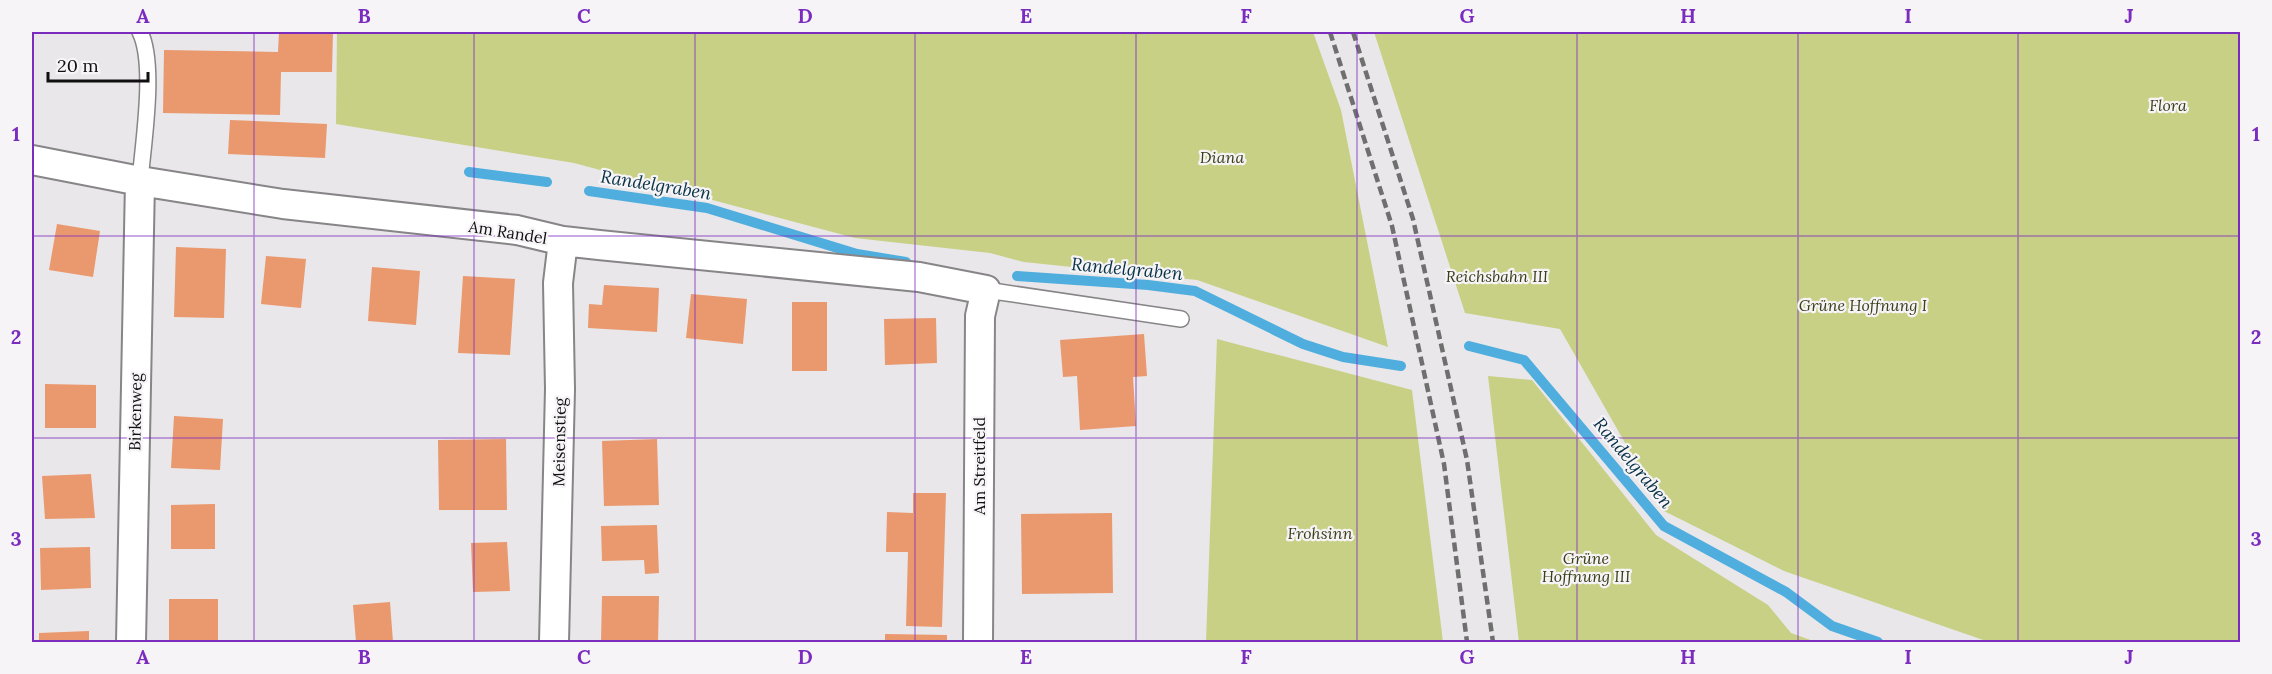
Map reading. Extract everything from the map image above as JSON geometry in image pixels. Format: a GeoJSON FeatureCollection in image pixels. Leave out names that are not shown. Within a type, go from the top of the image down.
{"type":"FeatureCollection","features":[{"type":"Feature","properties":{"kind":"street","name":"Am Randel"},"geometry":{"type":"LineString","coordinates":[[32,160],[140,181],[306,207],[517,230],[563,241],[918,277],[986,290]]}},
{"type":"Feature","properties":{"kind":"street","name":"Birkenweg"},"geometry":{"type":"LineString","coordinates":[[131,642],[140,181]]}},
{"type":"Feature","properties":{"kind":"street","name":"Meisenstieg"},"geometry":{"type":"LineString","coordinates":[[554,642],[560,389],[558,283],[563,241]]}},
{"type":"Feature","properties":{"kind":"street","name":"Am Streitfeld"},"geometry":{"type":"LineString","coordinates":[[978,642],[980,316],[986,290]]}},
{"type":"Feature","properties":{"kind":"lane"},"geometry":{"type":"LineString","coordinates":[[140,32],[147,45],[146,111],[140,181]]}},
{"type":"Feature","properties":{"kind":"lane"},"geometry":{"type":"LineString","coordinates":[[986,290],[1181,319]]}},
{"type":"Feature","properties":{"kind":"green space","name":"Diana"},"geometry":{"type":"Polygon","coordinates":[[[337,32],[1313,32],[1341,110],[1388,347],[1197,280],[1024,262],[990,253],[855,238],[574,163],[336,124],[337,32]]]}},
{"type":"Feature","properties":{"kind":"green space","name":"Grüne Hoffnung I"},"geometry":{"type":"Polygon","coordinates":[[[1374,32],[2240,32],[2240,642],[1989,642],[1784,571],[1664,511],[1560,329],[1465,313],[1374,32]]]}},
{"type":"Feature","properties":{"kind":"green space","name":"Frohsinn"},"geometry":{"type":"Polygon","coordinates":[[[1217,339],[1412,390],[1443,642],[1206,642],[1217,339]]]}},
{"type":"Feature","properties":{"kind":"green space","name":"Grüne Hoffnung III"},"geometry":{"type":"Polygon","coordinates":[[[1488,376],[1532,380],[1656,535],[1768,605],[1791,633],[1816,642],[1519,642],[1488,376]]]}},
{"type":"Feature","properties":{"kind":"building"},"geometry":{"type":"Polygon","coordinates":[[[279,32],[333,32],[332,72],[281,72],[280,115],[163,113],[164,50],[278,52],[279,32]]]}},
{"type":"Feature","properties":{"kind":"building"},"geometry":{"type":"Polygon","coordinates":[[[230,120],[327,124],[325,158],[228,154],[230,120]]]}},
{"type":"Feature","properties":{"kind":"building"},"geometry":{"type":"Polygon","coordinates":[[[57,224],[100,231],[93,277],[49,270],[57,224]]]}},
{"type":"Feature","properties":{"kind":"building"},"geometry":{"type":"Polygon","coordinates":[[[176,247],[226,249],[224,318],[174,317],[176,247]]]}},
{"type":"Feature","properties":{"kind":"building"},"geometry":{"type":"Polygon","coordinates":[[[266,256],[306,259],[301,308],[261,304],[266,256]]]}},
{"type":"Feature","properties":{"kind":"building"},"geometry":{"type":"Polygon","coordinates":[[[372,267],[420,271],[416,325],[368,321],[372,267]]]}},
{"type":"Feature","properties":{"kind":"building"},"geometry":{"type":"Polygon","coordinates":[[[463,276],[515,279],[510,355],[458,353],[463,276]]]}},
{"type":"Feature","properties":{"kind":"building"},"geometry":{"type":"Polygon","coordinates":[[[604,285],[659,288],[657,332],[588,328],[589,304],[602,305],[604,285]]]}},
{"type":"Feature","properties":{"kind":"building"},"geometry":{"type":"Polygon","coordinates":[[[691,294],[747,299],[743,344],[686,338],[691,294]]]}},
{"type":"Feature","properties":{"kind":"building"},"geometry":{"type":"Polygon","coordinates":[[[792,302],[827,302],[827,371],[792,371],[792,302]]]}},
{"type":"Feature","properties":{"kind":"building"},"geometry":{"type":"Polygon","coordinates":[[[936,318],[937,363],[885,365],[884,319],[936,318]]]}},
{"type":"Feature","properties":{"kind":"building"},"geometry":{"type":"Polygon","coordinates":[[[1144,334],[1147,376],[1133,377],[1136,426],[1080,430],[1077,376],[1063,377],[1060,340],[1144,334]]]}},
{"type":"Feature","properties":{"kind":"building"},"geometry":{"type":"Polygon","coordinates":[[[45,384],[96,385],[96,428],[45,428],[45,384]]]}},
{"type":"Feature","properties":{"kind":"building"},"geometry":{"type":"Polygon","coordinates":[[[174,416],[223,419],[220,470],[171,468],[174,416]]]}},
{"type":"Feature","properties":{"kind":"building"},"geometry":{"type":"Polygon","coordinates":[[[506,439],[507,510],[439,510],[438,440],[506,439]]]}},
{"type":"Feature","properties":{"kind":"building"},"geometry":{"type":"Polygon","coordinates":[[[657,439],[659,505],[604,506],[602,441],[657,439]]]}},
{"type":"Feature","properties":{"kind":"building"},"geometry":{"type":"Polygon","coordinates":[[[91,474],[95,518],[45,519],[42,476],[91,474]]]}},
{"type":"Feature","properties":{"kind":"building"},"geometry":{"type":"Polygon","coordinates":[[[913,493],[946,493],[942,627],[906,626],[908,552],[886,552],[887,512],[913,513],[913,493]]]}},
{"type":"Feature","properties":{"kind":"building"},"geometry":{"type":"Polygon","coordinates":[[[215,504],[215,549],[171,549],[171,505],[215,504]]]}},
{"type":"Feature","properties":{"kind":"building"},"geometry":{"type":"Polygon","coordinates":[[[1112,513],[1113,593],[1022,594],[1021,514],[1112,513]]]}},
{"type":"Feature","properties":{"kind":"building"},"geometry":{"type":"Polygon","coordinates":[[[657,525],[659,573],[645,574],[644,560],[602,561],[601,526],[657,525]]]}},
{"type":"Feature","properties":{"kind":"building"},"geometry":{"type":"Polygon","coordinates":[[[507,542],[510,591],[473,592],[471,543],[507,542]]]}},
{"type":"Feature","properties":{"kind":"building"},"geometry":{"type":"Polygon","coordinates":[[[90,547],[91,588],[41,590],[40,548],[90,547]]]}},
{"type":"Feature","properties":{"kind":"building"},"geometry":{"type":"Polygon","coordinates":[[[602,596],[659,596],[658,642],[601,642],[602,596]]]}},
{"type":"Feature","properties":{"kind":"building"},"geometry":{"type":"Polygon","coordinates":[[[169,599],[218,599],[218,641],[169,641],[169,599]]]}},
{"type":"Feature","properties":{"kind":"building"},"geometry":{"type":"Polygon","coordinates":[[[390,602],[393,642],[356,642],[353,605],[390,602]]]}},
{"type":"Feature","properties":{"kind":"building"},"geometry":{"type":"Polygon","coordinates":[[[89,631],[89,642],[39,642],[39,633],[89,631]]]}},
{"type":"Feature","properties":{"kind":"building"},"geometry":{"type":"Polygon","coordinates":[[[885,634],[947,635],[947,642],[885,642],[885,634]]]}},
{"type":"Feature","properties":{"kind":"building"},"geometry":{"type":"Polygon","coordinates":[[[830,640],[873,640],[873,642],[830,642],[830,640]]]}},
{"type":"Feature","properties":{"kind":"waterway","name":"Randelgraben"},"geometry":{"type":"LineString","coordinates":[[469,172],[547,182]]}},
{"type":"Feature","properties":{"kind":"waterway","name":"Randelgraben"},"geometry":{"type":"LineString","coordinates":[[589,191],[707,208],[857,254],[906,262]]}},
{"type":"Feature","properties":{"kind":"waterway","name":"Randelgraben"},"geometry":{"type":"LineString","coordinates":[[1017,276],[1148,285],[1195,291],[1303,344],[1343,357],[1401,366]]}},
{"type":"Feature","properties":{"kind":"waterway","name":"Randelgraben"},"geometry":{"type":"LineString","coordinates":[[1469,346],[1524,360],[1664,526],[1786,592],[1832,626],[1878,642]]}},
{"type":"Feature","properties":{"kind":"railway"},"geometry":{"type":"LineString","coordinates":[[1330,32],[1392,226],[1444,464],[1467,642]]}},
{"type":"Feature","properties":{"kind":"railway"},"geometry":{"type":"LineString","coordinates":[[1353,32],[1413,219],[1467,460],[1493,642]]}},
{"type":"Feature","properties":{"kind":"park label","name":"Flora"},"geometry":{"type":"Point","coordinates":[2168,105]}},
{"type":"Feature","properties":{"kind":"park label","name":"Reichsbahn III"},"geometry":{"type":"Point","coordinates":[1497,276]}}]}
